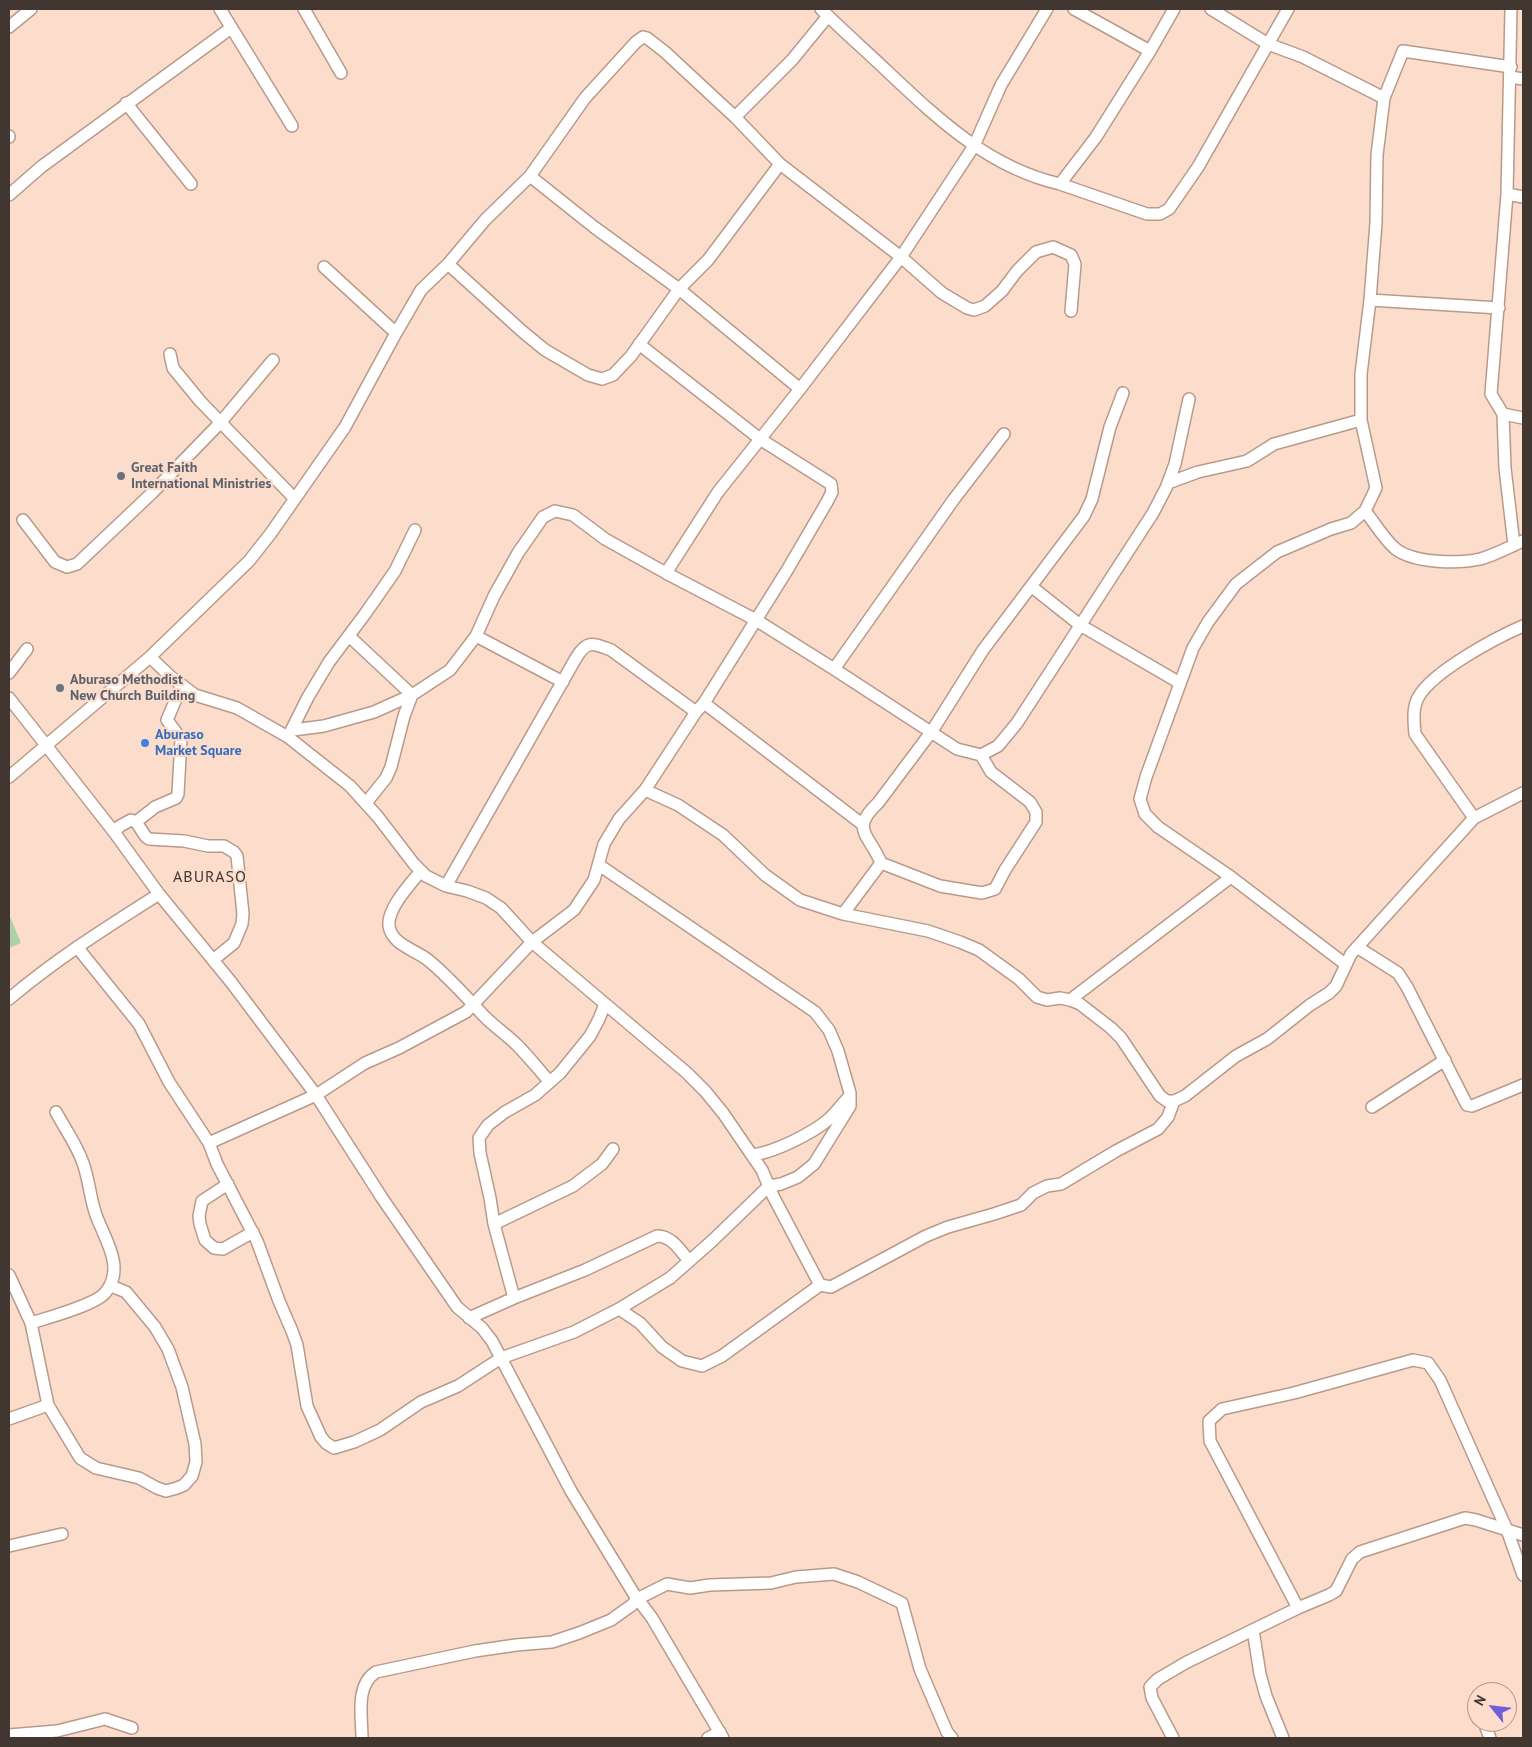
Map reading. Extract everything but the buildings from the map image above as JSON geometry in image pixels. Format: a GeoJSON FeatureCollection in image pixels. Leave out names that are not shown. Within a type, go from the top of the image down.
{"type":"FeatureCollection","features":[{"type":"Feature","properties":{"kind":"street"},"geometry":{"type":"LineString","coordinates":[[9,27],[31,9]]}},
{"type":"Feature","properties":{"kind":"street"},"geometry":{"type":"LineString","coordinates":[[220,9],[292,126]]}},
{"type":"Feature","properties":{"kind":"street"},"geometry":{"type":"LineString","coordinates":[[304,9],[342,73]]}},
{"type":"Feature","properties":{"kind":"street"},"geometry":{"type":"LineString","coordinates":[[666,574],[718,492],[902,257],[974,146],[1001,85],[1047,9]]}},
{"type":"Feature","properties":{"kind":"street"},"geometry":{"type":"LineString","coordinates":[[1074,9],[1150,51]]}},
{"type":"Feature","properties":{"kind":"street"},"geometry":{"type":"LineString","coordinates":[[1060,184],[1096,137],[1174,9]]}},
{"type":"Feature","properties":{"kind":"street"},"geometry":{"type":"LineString","coordinates":[[1211,9],[1268,44],[1303,57],[1384,98]]}},
{"type":"Feature","properties":{"kind":"street"},"geometry":{"type":"LineString","coordinates":[[735,117],[792,60],[824,12],[927,108],[974,146],[1022,173],[1147,214],[1160,214],[1169,209],[1198,167],[1288,9]]}},
{"type":"Feature","properties":{"kind":"street"},"geometry":{"type":"LineString","coordinates":[[1365,511],[1395,548],[1405,555],[1432,561],[1460,561],[1480,558],[1519,543],[1505,468],[1503,414],[1491,394],[1507,194],[1511,9]]}},
{"type":"Feature","properties":{"kind":"street"},"geometry":{"type":"LineString","coordinates":[[9,195],[41,167],[126,103],[231,28]]}},
{"type":"Feature","properties":{"kind":"street"},"geometry":{"type":"LineString","coordinates":[[9,777],[45,744],[150,657],[249,561],[271,533],[345,427],[421,290],[448,264],[485,220],[530,176],[585,98],[642,37],[647,38],[665,52],[735,117],[780,164],[902,257],[942,294],[974,310],[985,306],[1002,292],[1017,271],[1036,252],[1054,247],[1071,255],[1075,264],[1071,311]]}},
{"type":"Feature","properties":{"kind":"street"},"geometry":{"type":"LineString","coordinates":[[1345,964],[1232,878],[1158,827],[1145,814],[1140,799],[1193,648],[1208,622],[1236,584],[1277,552],[1351,523],[1365,511],[1376,488],[1362,420],[1361,374],[1370,300],[1376,223],[1377,154],[1384,98],[1403,50],[1510,72],[1523,79]]}},
{"type":"Feature","properties":{"kind":"street"},"geometry":{"type":"LineString","coordinates":[[126,103],[191,184]]}},
{"type":"Feature","properties":{"kind":"street"},"geometry":{"type":"LineString","coordinates":[[448,264],[545,350],[588,375],[602,379],[613,375],[631,356],[679,289],[708,260],[780,164]]}},
{"type":"Feature","properties":{"kind":"street"},"geometry":{"type":"LineString","coordinates":[[530,176],[679,289],[800,389]]}},
{"type":"Feature","properties":{"kind":"street"},"geometry":{"type":"LineString","coordinates":[[1507,194],[1523,196]]}},
{"type":"Feature","properties":{"kind":"street"},"geometry":{"type":"LineString","coordinates":[[324,267],[396,333]]}},
{"type":"Feature","properties":{"kind":"street"},"geometry":{"type":"LineString","coordinates":[[1370,300],[1499,308]]}},
{"type":"Feature","properties":{"kind":"street"},"geometry":{"type":"LineString","coordinates":[[209,1144],[316,1095],[365,1063],[399,1048],[466,1012],[532,942],[574,910],[594,880],[604,844],[619,819],[645,790],[696,712],[704,703],[786,572],[832,492],[831,484],[760,439],[640,344]]}},
{"type":"Feature","properties":{"kind":"street"},"geometry":{"type":"LineString","coordinates":[[170,354],[173,368],[194,394],[295,499]]}},
{"type":"Feature","properties":{"kind":"street"},"geometry":{"type":"LineString","coordinates":[[23,520],[55,562],[67,567],[77,564],[152,493],[220,423],[273,360]]}},
{"type":"Feature","properties":{"kind":"street"},"geometry":{"type":"LineString","coordinates":[[862,824],[869,812],[878,803],[932,731],[983,650],[1084,516],[1092,499],[1110,427],[1123,393]]}},
{"type":"Feature","properties":{"kind":"street"},"geometry":{"type":"LineString","coordinates":[[291,733],[374,712],[412,695],[450,670],[476,636],[494,596],[518,553],[542,517],[555,511],[573,515],[606,539],[666,574],[756,620],[932,731],[957,749],[981,755],[998,746],[1017,723],[1152,513],[1168,483],[1175,464],[1189,399]]}},
{"type":"Feature","properties":{"kind":"street"},"geometry":{"type":"LineString","coordinates":[[1503,414],[1523,418]]}},
{"type":"Feature","properties":{"kind":"street"},"geometry":{"type":"LineString","coordinates":[[1168,483],[1198,472],[1247,461],[1274,444],[1362,420]]}},
{"type":"Feature","properties":{"kind":"street"},"geometry":{"type":"LineString","coordinates":[[834,669],[954,499],[1004,434]]}},
{"type":"Feature","properties":{"kind":"street"},"geometry":{"type":"LineString","coordinates":[[291,733],[308,697],[328,662],[395,571],[414,530]]}},
{"type":"Feature","properties":{"kind":"street"},"geometry":{"type":"LineString","coordinates":[[1032,587],[1080,625],[1180,683]]}},
{"type":"Feature","properties":{"kind":"street"},"geometry":{"type":"LineString","coordinates":[[1474,818],[1415,734],[1413,718],[1418,697],[1440,673],[1504,634],[1523,626]]}},
{"type":"Feature","properties":{"kind":"street"},"geometry":{"type":"LineString","coordinates":[[349,636],[412,695]]}},
{"type":"Feature","properties":{"kind":"street"},"geometry":{"type":"LineString","coordinates":[[476,636],[563,682]]}},
{"type":"Feature","properties":{"kind":"street"},"geometry":{"type":"LineString","coordinates":[[446,886],[584,647],[589,644],[596,644],[621,656],[696,712]]}},
{"type":"Feature","properties":{"kind":"street"},"geometry":{"type":"LineString","coordinates":[[9,672],[27,649]]}},
{"type":"Feature","properties":{"kind":"street"},"geometry":{"type":"LineString","coordinates":[[150,657],[195,695],[237,708],[291,733],[350,786],[378,817],[421,871],[446,886],[486,898],[501,908],[532,942],[687,1073],[723,1113],[762,1170],[820,1285]]}},
{"type":"Feature","properties":{"kind":"street"},"geometry":{"type":"LineString","coordinates":[[136,822],[155,807],[176,798],[178,794],[181,738],[167,720],[182,685]]}},
{"type":"Feature","properties":{"kind":"street"},"geometry":{"type":"LineString","coordinates":[[366,803],[386,778],[391,767],[404,716],[412,695]]}},
{"type":"Feature","properties":{"kind":"street"},"geometry":{"type":"LineString","coordinates":[[9,698],[316,1095],[382,1198],[458,1308],[482,1328],[492,1341],[571,1491],[637,1599],[652,1618],[721,1735],[708,1738]]}},
{"type":"Feature","properties":{"kind":"street"},"geometry":{"type":"LineString","coordinates":[[704,703],[862,824],[864,834],[877,853],[881,863],[940,886],[982,894],[995,889],[1036,822],[1036,812],[1030,802],[992,772],[981,755]]}},
{"type":"Feature","properties":{"kind":"street"},"geometry":{"type":"LineString","coordinates":[[645,790],[678,805],[723,835],[765,875],[800,900],[843,914],[928,931],[960,942],[979,950],[1019,979],[1037,997],[1047,1000],[1060,998],[1080,1004],[1121,1038],[1160,1096],[1167,1101],[1174,1101],[1193,1091],[1236,1056],[1268,1039],[1310,1005],[1329,993],[1336,986],[1351,954],[1474,818],[1523,793]]}},
{"type":"Feature","properties":{"kind":"street"},"geometry":{"type":"LineString","coordinates":[[114,832],[131,820],[136,822],[149,839],[184,840],[208,846],[224,846],[234,852],[237,856],[243,914],[242,924],[234,943],[213,960]]}},
{"type":"Feature","properties":{"kind":"street"},"geometry":{"type":"LineString","coordinates":[[843,914],[881,863]]}},
{"type":"Feature","properties":{"kind":"street"},"geometry":{"type":"LineString","coordinates":[[77,946],[139,1024],[170,1082],[209,1144],[252,1232],[294,1338],[307,1406],[321,1437],[334,1448],[354,1442],[380,1430],[421,1402],[458,1386],[501,1358],[574,1332],[619,1309],[670,1278],[769,1186],[781,1184],[798,1177],[814,1164],[850,1106],[850,1096],[838,1051],[829,1030],[815,1012],[599,865]]}},
{"type":"Feature","properties":{"kind":"street"},"geometry":{"type":"LineString","coordinates":[[421,871],[404,891],[394,908],[389,920],[391,935],[401,944],[423,956],[438,968],[486,1018],[532,1061],[550,1082]]}},
{"type":"Feature","properties":{"kind":"street"},"geometry":{"type":"LineString","coordinates":[[1070,1000],[1232,878]]}},
{"type":"Feature","properties":{"kind":"street"},"geometry":{"type":"LineString","coordinates":[[9,999],[77,946],[159,894]]}},
{"type":"Feature","properties":{"kind":"street"},"geometry":{"type":"LineString","coordinates":[[1357,947],[1398,973],[1467,1105],[1470,1107],[1523,1085]]}},
{"type":"Feature","properties":{"kind":"street"},"geometry":{"type":"LineString","coordinates":[[514,1298],[494,1224],[480,1153],[479,1138],[488,1125],[505,1112],[535,1095],[576,1055],[599,1020],[604,1004]]}},
{"type":"Feature","properties":{"kind":"street"},"geometry":{"type":"LineString","coordinates":[[1372,1107],[1445,1060]]}},
{"type":"Feature","properties":{"kind":"street"},"geometry":{"type":"LineString","coordinates":[[752,1155],[765,1154],[810,1131],[828,1120],[850,1096]]}},
{"type":"Feature","properties":{"kind":"street"},"geometry":{"type":"LineString","coordinates":[[619,1309],[640,1323],[662,1347],[682,1361],[702,1366],[722,1356],[820,1285],[831,1287],[926,1236],[948,1227],[1021,1205],[1033,1193],[1047,1186],[1061,1184],[1107,1156],[1158,1129],[1168,1117],[1174,1101]]}},
{"type":"Feature","properties":{"kind":"street"},"geometry":{"type":"LineString","coordinates":[[31,1323],[67,1312],[104,1296],[111,1286],[114,1267],[113,1252],[96,1214],[84,1163],[56,1112]]}},
{"type":"Feature","properties":{"kind":"street"},"geometry":{"type":"LineString","coordinates":[[494,1224],[573,1186],[602,1164],[613,1149]]}},
{"type":"Feature","properties":{"kind":"street"},"geometry":{"type":"LineString","coordinates":[[228,1184],[202,1201],[199,1216],[205,1240],[214,1248],[223,1249],[252,1232]]}},
{"type":"Feature","properties":{"kind":"street"},"geometry":{"type":"LineString","coordinates":[[469,1318],[585,1270],[657,1236],[664,1236],[673,1242],[689,1261]]}},
{"type":"Feature","properties":{"kind":"street"},"geometry":{"type":"LineString","coordinates":[[9,1275],[31,1323],[48,1405],[80,1458],[96,1468],[138,1478],[166,1491],[184,1485],[192,1476],[196,1462],[192,1426],[182,1387],[168,1349],[155,1327],[126,1292],[111,1286]]}},
{"type":"Feature","properties":{"kind":"street"},"geometry":{"type":"LineString","coordinates":[[1298,1608],[1210,1441],[1209,1421],[1222,1408],[1294,1393],[1413,1360],[1428,1363],[1440,1380],[1507,1530],[1523,1575]]}},
{"type":"Feature","properties":{"kind":"street"},"geometry":{"type":"LineString","coordinates":[[9,1419],[48,1405]]}},
{"type":"Feature","properties":{"kind":"street"},"geometry":{"type":"LineString","coordinates":[[1173,1738],[1152,1698],[1150,1686],[1158,1679],[1187,1662],[1298,1608],[1329,1596],[1336,1590],[1352,1558],[1360,1552],[1465,1518],[1523,1534]]}},
{"type":"Feature","properties":{"kind":"street"},"geometry":{"type":"LineString","coordinates":[[9,1546],[62,1534]]}},
{"type":"Feature","properties":{"kind":"street"},"geometry":{"type":"LineString","coordinates":[[362,1738],[363,1688],[368,1677],[376,1672],[475,1650],[552,1642],[611,1620],[632,1605],[637,1599],[667,1584],[690,1588],[710,1585],[771,1583],[796,1577],[834,1574],[858,1582],[902,1603],[920,1669],[947,1732],[952,1738]]}},
{"type":"Feature","properties":{"kind":"street"},"geometry":{"type":"LineString","coordinates":[[1253,1630],[1260,1674],[1266,1696],[1284,1738]]}},
{"type":"Feature","properties":{"kind":"street"},"geometry":{"type":"LineString","coordinates":[[9,1735],[57,1731],[105,1719],[132,1728]]}},
{"type":"Feature","properties":{"kind":"green space"},"geometry":{"type":"Polygon","coordinates":[[[9,914],[21,943],[9,948],[9,914]]]}},
{"type":"Feature","properties":{"kind":"place","name":"Great Faith International Ministries"},"geometry":{"type":"Point","coordinates":[121,476]}},
{"type":"Feature","properties":{"kind":"place","name":"Aburaso Methodist New Church Building"},"geometry":{"type":"Point","coordinates":[60,688]}},
{"type":"Feature","properties":{"kind":"place","name":"Aburaso Market Square"},"geometry":{"type":"Point","coordinates":[145,743]}},
{"type":"Feature","properties":{"kind":"district","name":"ABURASO"},"geometry":{"type":"Point","coordinates":[210,877]}}]}
